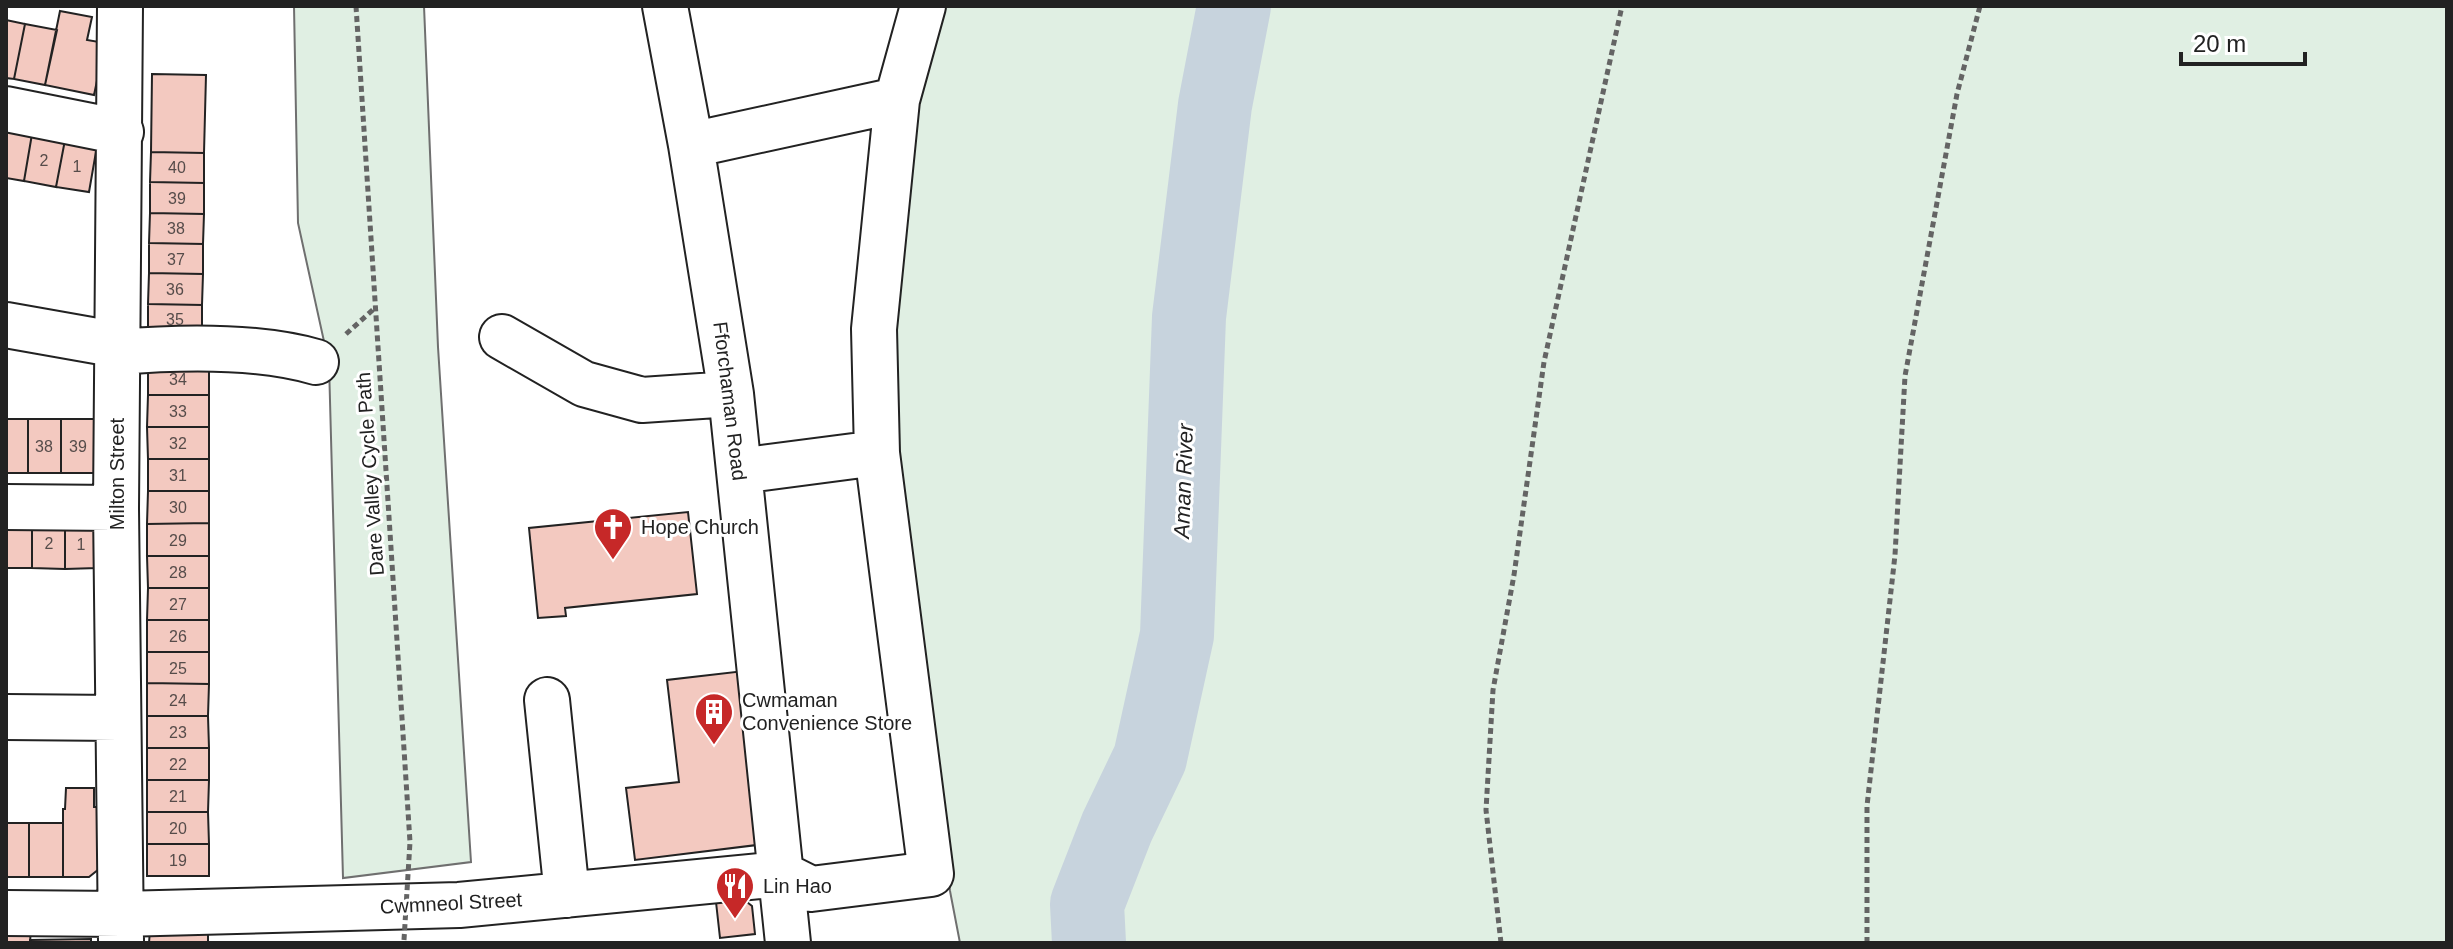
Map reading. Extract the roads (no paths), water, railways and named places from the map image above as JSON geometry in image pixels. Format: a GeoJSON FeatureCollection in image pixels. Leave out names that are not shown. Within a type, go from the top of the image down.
{"type":"FeatureCollection","features":[{"type":"Feature","properties":{"kind":"street","name":"Milton Street"},"geometry":{"type":"LineString","coordinates":[[120,6],[116,508],[121,928]]}},
{"type":"Feature","properties":{"kind":"street","name":"Fforchaman Road"},"geometry":{"type":"LineString","coordinates":[[665,6],[731,394],[788,943]]}},
{"type":"Feature","properties":{"kind":"street"},"geometry":{"type":"LineString","coordinates":[[781,874],[811,889],[931,874],[877,453],[874,329],[897,100],[923,6]]}},
{"type":"Feature","properties":{"kind":"street"},"geometry":{"type":"LineString","coordinates":[[691,145],[897,100]]}},
{"type":"Feature","properties":{"kind":"street"},"geometry":{"type":"LineString","coordinates":[[6,109],[121,132]]}},
{"type":"Feature","properties":{"kind":"street"},"geometry":{"type":"LineString","coordinates":[[6,325],[118,348],[243,350],[280,353],[316,362]]}},
{"type":"Feature","properties":{"kind":"street"},"geometry":{"type":"LineString","coordinates":[[502,337],[584,384],[642,400],[731,394]]}},
{"type":"Feature","properties":{"kind":"street"},"geometry":{"type":"LineString","coordinates":[[739,471],[877,453]]}},
{"type":"Feature","properties":{"kind":"street"},"geometry":{"type":"LineString","coordinates":[[6,507],[116,508]]}},
{"type":"Feature","properties":{"kind":"street"},"geometry":{"type":"LineString","coordinates":[[547,700],[567,895]]}},
{"type":"Feature","properties":{"kind":"street"},"geometry":{"type":"LineString","coordinates":[[6,717],[118,718]]}},
{"type":"Feature","properties":{"kind":"street","name":"Cwmneol Street"},"geometry":{"type":"LineString","coordinates":[[6,913],[121,928],[459,905],[781,874]]}},
{"type":"Feature","properties":{"kind":"waterway","name":"Aman River"},"geometry":{"type":"LineString","coordinates":[[1089,943],[1087,904],[1117,827],[1150,758],[1177,635],[1189,317],[1215,105],[1234,6]]}},
{"type":"Feature","properties":{"kind":"place","name":"Hope Church"},"geometry":{"type":"Point","coordinates":[613,561]}},
{"type":"Feature","properties":{"kind":"place","name":"Cwmaman Convenience Store"},"geometry":{"type":"Point","coordinates":[714,746]}},
{"type":"Feature","properties":{"kind":"place","name":"Lin Hao"},"geometry":{"type":"Point","coordinates":[735,920]}}]}
